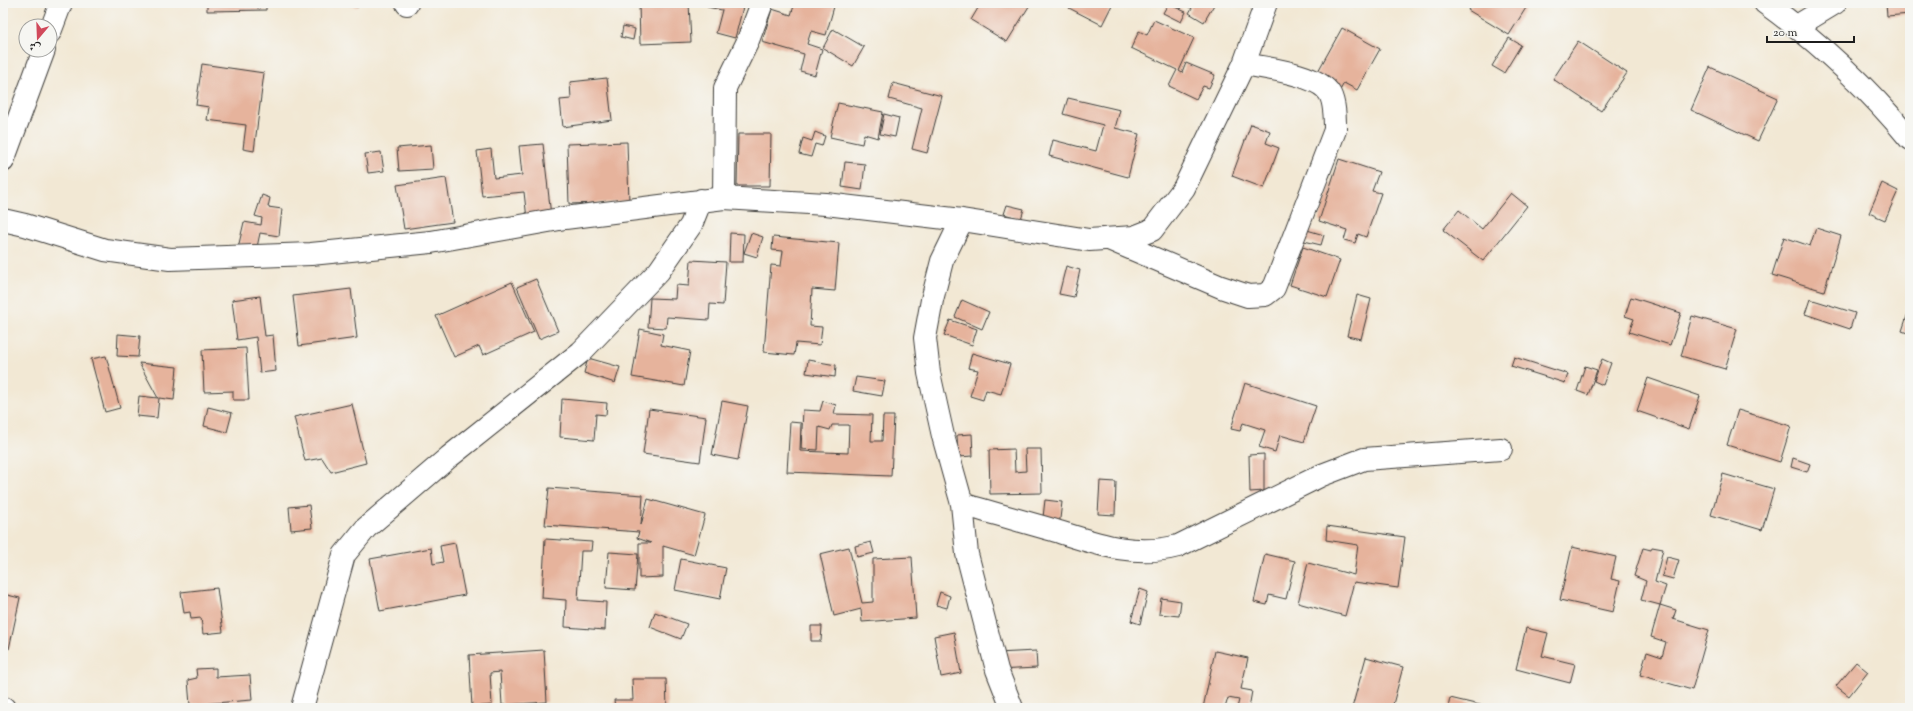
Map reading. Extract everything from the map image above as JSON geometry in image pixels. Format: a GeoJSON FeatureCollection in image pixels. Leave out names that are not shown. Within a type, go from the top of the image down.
{"type":"FeatureCollection","features":[{"type":"Feature","properties":{"kind":"street"},"geometry":{"type":"LineString","coordinates":[[55,18],[61,3]]}},
{"type":"Feature","properties":{"kind":"street"},"geometry":{"type":"LineString","coordinates":[[724,198],[725,88],[747,43],[762,3]]}},
{"type":"Feature","properties":{"kind":"street"},"geometry":{"type":"LineString","coordinates":[[3,220],[25,225],[105,250],[170,259],[311,254],[431,242],[565,218],[724,198],[826,204],[962,220],[1089,240],[1110,240],[1134,237],[1152,230],[1184,188],[1244,64],[1266,3]]}},
{"type":"Feature","properties":{"kind":"street"},"geometry":{"type":"LineString","coordinates":[[1765,3],[1797,26],[1847,72],[1889,113],[1910,139]]}},
{"type":"Feature","properties":{"kind":"street"},"geometry":{"type":"LineString","coordinates":[[1797,26],[1835,3]]}},
{"type":"Feature","properties":{"kind":"street"},"geometry":{"type":"LineString","coordinates":[[3,161],[41,58]]}},
{"type":"Feature","properties":{"kind":"street"},"geometry":{"type":"LineString","coordinates":[[1110,240],[1220,287],[1248,296],[1265,295],[1274,288],[1335,130],[1334,111],[1329,93],[1307,77],[1244,64]]}},
{"type":"Feature","properties":{"kind":"street"},"geometry":{"type":"LineString","coordinates":[[302,708],[344,555],[366,528],[449,457],[581,352],[659,271],[691,226],[701,200]]}},
{"type":"Feature","properties":{"kind":"street"},"geometry":{"type":"LineString","coordinates":[[962,220],[942,261],[932,300],[926,338],[929,373],[943,436],[962,504],[967,554],[997,670],[1012,708]]}},
{"type":"Feature","properties":{"kind":"street"},"geometry":{"type":"LineString","coordinates":[[962,504],[1113,548],[1146,552],[1161,551],[1178,546],[1322,475],[1364,459],[1501,449]]}},
{"type":"Feature","properties":{"kind":"building"},"geometry":{"type":"Polygon","coordinates":[[[207,3],[266,3],[266,10],[207,11],[207,3]]]}},
{"type":"Feature","properties":{"kind":"building"},"geometry":{"type":"Polygon","coordinates":[[[336,3],[358,3],[358,7],[336,3]]]}},
{"type":"Feature","properties":{"kind":"building"},"geometry":{"type":"Polygon","coordinates":[[[639,3],[689,3],[691,42],[640,44],[639,3]]]}},
{"type":"Feature","properties":{"kind":"building"},"geometry":{"type":"Polygon","coordinates":[[[708,3],[744,3],[735,38],[716,33],[722,10],[707,7],[708,3]]]}},
{"type":"Feature","properties":{"kind":"building"},"geometry":{"type":"Polygon","coordinates":[[[795,3],[805,5],[806,3],[835,3],[826,35],[811,31],[807,44],[822,49],[815,75],[800,71],[804,54],[762,42],[772,9],[791,15],[795,3]]]}},
{"type":"Feature","properties":{"kind":"building"},"geometry":{"type":"Polygon","coordinates":[[[981,3],[1031,3],[1007,42],[971,20],[981,3]]]}},
{"type":"Feature","properties":{"kind":"building"},"geometry":{"type":"Polygon","coordinates":[[[1071,3],[1113,3],[1102,25],[1069,8],[1071,3]]]}},
{"type":"Feature","properties":{"kind":"building"},"geometry":{"type":"Polygon","coordinates":[[[1171,3],[1184,3],[1181,9],[1171,3]]]}},
{"type":"Feature","properties":{"kind":"building"},"geometry":{"type":"Polygon","coordinates":[[[1184,3],[1215,3],[1204,22],[1189,13],[1192,8],[1183,5],[1184,3]]]}},
{"type":"Feature","properties":{"kind":"building"},"geometry":{"type":"Polygon","coordinates":[[[1472,3],[1529,3],[1509,35],[1468,10],[1472,3]]]}},
{"type":"Feature","properties":{"kind":"building"},"geometry":{"type":"Polygon","coordinates":[[[1886,3],[1910,3],[1910,14],[1887,16],[1886,3]]]}},
{"type":"Feature","properties":{"kind":"building"},"geometry":{"type":"Polygon","coordinates":[[[1168,4],[1186,12],[1181,22],[1163,13],[1168,4]]]}},
{"type":"Feature","properties":{"kind":"building"},"geometry":{"type":"Polygon","coordinates":[[[1154,20],[1194,38],[1179,71],[1182,73],[1186,63],[1215,75],[1209,88],[1203,86],[1196,99],[1169,86],[1177,70],[1131,48],[1139,31],[1147,35],[1154,20]]]}},
{"type":"Feature","properties":{"kind":"building"},"geometry":{"type":"Polygon","coordinates":[[[623,26],[635,29],[633,40],[621,37],[623,26]]]}},
{"type":"Feature","properties":{"kind":"building"},"geometry":{"type":"Polygon","coordinates":[[[1342,28],[1380,49],[1357,90],[1344,83],[1337,96],[1312,82],[1342,28]]]}},
{"type":"Feature","properties":{"kind":"building"},"geometry":{"type":"Polygon","coordinates":[[[833,29],[864,47],[853,66],[823,48],[833,29]]]}},
{"type":"Feature","properties":{"kind":"building"},"geometry":{"type":"Polygon","coordinates":[[[1509,38],[1521,45],[1504,73],[1492,66],[1509,38]]]}},
{"type":"Feature","properties":{"kind":"building"},"geometry":{"type":"Polygon","coordinates":[[[1578,41],[1627,73],[1601,111],[1553,79],[1578,41]]]}},
{"type":"Feature","properties":{"kind":"building"},"geometry":{"type":"Polygon","coordinates":[[[202,64],[264,73],[254,151],[243,149],[246,125],[207,120],[209,107],[196,105],[202,64]]]}},
{"type":"Feature","properties":{"kind":"building"},"geometry":{"type":"Polygon","coordinates":[[[1710,67],[1778,98],[1758,141],[1691,110],[1710,67]]]}},
{"type":"Feature","properties":{"kind":"building"},"geometry":{"type":"Polygon","coordinates":[[[607,78],[612,120],[563,127],[560,100],[571,99],[570,82],[607,78]]]}},
{"type":"Feature","properties":{"kind":"building"},"geometry":{"type":"Polygon","coordinates":[[[893,83],[942,96],[927,153],[912,149],[922,108],[889,99],[893,83]]]}},
{"type":"Feature","properties":{"kind":"building"},"geometry":{"type":"Polygon","coordinates":[[[1068,98],[1120,110],[1115,128],[1139,134],[1128,177],[1049,156],[1053,140],[1096,151],[1103,125],[1063,114],[1068,98]]]}},
{"type":"Feature","properties":{"kind":"building"},"geometry":{"type":"Polygon","coordinates":[[[838,103],[883,112],[878,138],[864,134],[862,144],[830,137],[838,103]]]}},
{"type":"Feature","properties":{"kind":"building"},"geometry":{"type":"Polygon","coordinates":[[[884,114],[899,118],[895,137],[880,134],[884,114]]]}},
{"type":"Feature","properties":{"kind":"building"},"geometry":{"type":"Polygon","coordinates":[[[1251,124],[1270,131],[1266,143],[1279,148],[1264,188],[1232,176],[1251,124]]]}},
{"type":"Feature","properties":{"kind":"building"},"geometry":{"type":"Polygon","coordinates":[[[815,132],[825,136],[822,146],[815,144],[811,157],[799,154],[803,138],[812,141],[815,132]]]}},
{"type":"Feature","properties":{"kind":"building"},"geometry":{"type":"Polygon","coordinates":[[[738,134],[771,134],[770,186],[737,186],[738,134]]]}},
{"type":"Feature","properties":{"kind":"building"},"geometry":{"type":"Polygon","coordinates":[[[627,142],[629,202],[569,204],[567,144],[627,142]]]}},
{"type":"Feature","properties":{"kind":"building"},"geometry":{"type":"Polygon","coordinates":[[[543,144],[551,216],[527,219],[524,192],[482,196],[477,151],[491,149],[494,178],[522,175],[519,146],[543,144]]]}},
{"type":"Feature","properties":{"kind":"building"},"geometry":{"type":"Polygon","coordinates":[[[431,145],[433,169],[399,171],[397,148],[431,145]]]}},
{"type":"Feature","properties":{"kind":"building"},"geometry":{"type":"Polygon","coordinates":[[[381,152],[384,171],[368,173],[365,154],[381,152]]]}},
{"type":"Feature","properties":{"kind":"building"},"geometry":{"type":"Polygon","coordinates":[[[1339,159],[1379,172],[1372,191],[1381,193],[1366,237],[1358,234],[1355,243],[1344,240],[1347,230],[1319,221],[1339,159]]]}},
{"type":"Feature","properties":{"kind":"building"},"geometry":{"type":"Polygon","coordinates":[[[845,162],[865,164],[862,190],[842,187],[845,162]]]}},
{"type":"Feature","properties":{"kind":"building"},"geometry":{"type":"Polygon","coordinates":[[[446,178],[453,222],[404,229],[397,185],[446,178]]]}},
{"type":"Feature","properties":{"kind":"building"},"geometry":{"type":"Polygon","coordinates":[[[1882,183],[1898,191],[1885,220],[1869,213],[1882,183]]]}},
{"type":"Feature","properties":{"kind":"building"},"geometry":{"type":"Polygon","coordinates":[[[1511,193],[1527,206],[1483,261],[1443,230],[1459,210],[1482,229],[1511,193]]]}},
{"type":"Feature","properties":{"kind":"building"},"geometry":{"type":"Polygon","coordinates":[[[262,195],[270,198],[268,207],[282,209],[279,236],[260,233],[256,252],[238,248],[244,222],[261,225],[262,218],[255,216],[262,195]]]}},
{"type":"Feature","properties":{"kind":"building"},"geometry":{"type":"Polygon","coordinates":[[[1007,205],[1024,209],[1021,219],[1004,214],[1007,205]]]}},
{"type":"Feature","properties":{"kind":"building"},"geometry":{"type":"Polygon","coordinates":[[[1816,228],[1841,236],[1824,291],[1772,275],[1784,237],[1810,246],[1816,228]]]}},
{"type":"Feature","properties":{"kind":"building"},"geometry":{"type":"Polygon","coordinates":[[[1307,230],[1324,235],[1321,245],[1304,241],[1307,230]]]}},
{"type":"Feature","properties":{"kind":"building"},"geometry":{"type":"Polygon","coordinates":[[[730,233],[744,234],[743,262],[729,262],[730,233]]]}},
{"type":"Feature","properties":{"kind":"building"},"geometry":{"type":"Polygon","coordinates":[[[751,233],[763,237],[757,257],[744,253],[751,233]]]}},
{"type":"Feature","properties":{"kind":"building"},"geometry":{"type":"Polygon","coordinates":[[[773,237],[839,243],[835,291],[812,289],[810,326],[822,327],[820,345],[796,343],[794,355],[764,352],[771,265],[781,266],[783,251],[772,250],[773,237]]]}},
{"type":"Feature","properties":{"kind":"building"},"geometry":{"type":"Polygon","coordinates":[[[1303,247],[1340,260],[1327,297],[1290,285],[1303,247]]]}},
{"type":"Feature","properties":{"kind":"building"},"geometry":{"type":"Polygon","coordinates":[[[691,260],[726,262],[723,305],[710,304],[709,320],[667,317],[666,328],[648,327],[650,298],[675,299],[676,285],[689,286],[691,260]]]}},
{"type":"Feature","properties":{"kind":"building"},"geometry":{"type":"Polygon","coordinates":[[[1066,266],[1080,270],[1074,297],[1059,294],[1066,266]]]}},
{"type":"Feature","properties":{"kind":"building"},"geometry":{"type":"Polygon","coordinates":[[[536,279],[558,331],[539,339],[517,287],[536,279]]]}},
{"type":"Feature","properties":{"kind":"building"},"geometry":{"type":"Polygon","coordinates":[[[512,282],[534,332],[483,355],[479,346],[454,357],[436,316],[512,282]]]}},
{"type":"Feature","properties":{"kind":"building"},"geometry":{"type":"Polygon","coordinates":[[[351,289],[357,338],[299,346],[293,296],[351,289]]]}},
{"type":"Feature","properties":{"kind":"building"},"geometry":{"type":"Polygon","coordinates":[[[1357,295],[1371,299],[1361,339],[1347,336],[1357,295]]]}},
{"type":"Feature","properties":{"kind":"building"},"geometry":{"type":"Polygon","coordinates":[[[260,296],[265,336],[273,335],[276,371],[260,373],[256,337],[237,340],[232,300],[260,296]]]}},
{"type":"Feature","properties":{"kind":"building"},"geometry":{"type":"Polygon","coordinates":[[[1631,297],[1681,313],[1670,345],[1629,332],[1634,319],[1625,316],[1631,297]]]}},
{"type":"Feature","properties":{"kind":"building"},"geometry":{"type":"Polygon","coordinates":[[[1810,299],[1855,313],[1850,329],[1805,314],[1810,299]]]}},
{"type":"Feature","properties":{"kind":"building"},"geometry":{"type":"Polygon","coordinates":[[[962,300],[989,312],[982,329],[955,317],[962,300]]]}},
{"type":"Feature","properties":{"kind":"building"},"geometry":{"type":"Polygon","coordinates":[[[1910,307],[1910,334],[1902,331],[1910,307]]]}},
{"type":"Feature","properties":{"kind":"building"},"geometry":{"type":"Polygon","coordinates":[[[1692,316],[1737,329],[1725,369],[1681,356],[1692,316]]]}},
{"type":"Feature","properties":{"kind":"building"},"geometry":{"type":"Polygon","coordinates":[[[950,320],[977,329],[972,345],[944,335],[950,320]]]}},
{"type":"Feature","properties":{"kind":"building"},"geometry":{"type":"Polygon","coordinates":[[[640,329],[663,334],[661,345],[690,351],[684,386],[632,377],[640,329]]]}},
{"type":"Feature","properties":{"kind":"building"},"geometry":{"type":"Polygon","coordinates":[[[118,334],[140,336],[138,357],[117,356],[118,334]]]}},
{"type":"Feature","properties":{"kind":"building"},"geometry":{"type":"Polygon","coordinates":[[[246,348],[249,400],[233,400],[233,391],[204,392],[202,350],[246,348]]]}},
{"type":"Feature","properties":{"kind":"building"},"geometry":{"type":"Polygon","coordinates":[[[972,353],[1010,364],[1001,394],[986,390],[983,400],[970,396],[978,370],[968,368],[972,353]]]}},
{"type":"Feature","properties":{"kind":"building"},"geometry":{"type":"Polygon","coordinates":[[[106,356],[120,408],[105,412],[91,359],[106,356]]]}},
{"type":"Feature","properties":{"kind":"building"},"geometry":{"type":"Polygon","coordinates":[[[1514,357],[1568,374],[1565,383],[1511,366],[1514,357]]]}},
{"type":"Feature","properties":{"kind":"building"},"geometry":{"type":"Polygon","coordinates":[[[588,358],[620,367],[615,383],[584,373],[588,358]]]}},
{"type":"Feature","properties":{"kind":"building"},"geometry":{"type":"Polygon","coordinates":[[[1602,359],[1611,363],[1603,385],[1594,381],[1602,359]]]}},
{"type":"Feature","properties":{"kind":"building"},"geometry":{"type":"Polygon","coordinates":[[[808,360],[836,365],[835,377],[806,373],[808,360]]]}},
{"type":"Feature","properties":{"kind":"building"},"geometry":{"type":"Polygon","coordinates":[[[139,363],[177,367],[174,400],[159,398],[157,418],[137,416],[139,396],[158,398],[139,363]]]}},
{"type":"Feature","properties":{"kind":"building"},"geometry":{"type":"Polygon","coordinates":[[[1585,366],[1597,370],[1588,395],[1577,391],[1585,366]]]}},
{"type":"Feature","properties":{"kind":"building"},"geometry":{"type":"Polygon","coordinates":[[[856,377],[885,381],[882,396],[853,391],[856,377]]]}},
{"type":"Feature","properties":{"kind":"building"},"geometry":{"type":"Polygon","coordinates":[[[1648,378],[1700,396],[1689,429],[1637,411],[1648,378]]]}},
{"type":"Feature","properties":{"kind":"building"},"geometry":{"type":"Polygon","coordinates":[[[1245,383],[1316,406],[1304,442],[1280,435],[1275,452],[1259,447],[1265,430],[1243,423],[1240,431],[1231,429],[1245,383]]]}},
{"type":"Feature","properties":{"kind":"building"},"geometry":{"type":"Polygon","coordinates":[[[562,399],[607,403],[606,415],[596,414],[594,440],[560,437],[562,399]]]}},
{"type":"Feature","properties":{"kind":"building"},"geometry":{"type":"Polygon","coordinates":[[[722,401],[748,406],[738,460],[712,455],[722,401]]]}},
{"type":"Feature","properties":{"kind":"building"},"geometry":{"type":"Polygon","coordinates":[[[823,401],[836,405],[834,414],[872,415],[871,441],[882,441],[883,416],[894,416],[891,476],[787,472],[790,422],[801,423],[800,451],[848,453],[849,425],[832,425],[830,430],[819,427],[818,450],[801,449],[803,410],[820,411],[823,401]]]}},
{"type":"Feature","properties":{"kind":"building"},"geometry":{"type":"Polygon","coordinates":[[[352,404],[366,463],[331,472],[322,458],[305,461],[294,417],[352,404]]]}},
{"type":"Feature","properties":{"kind":"building"},"geometry":{"type":"Polygon","coordinates":[[[208,407],[232,413],[227,432],[204,426],[208,407]]]}},
{"type":"Feature","properties":{"kind":"building"},"geometry":{"type":"Polygon","coordinates":[[[649,409],[706,417],[700,462],[643,454],[649,409]]]}},
{"type":"Feature","properties":{"kind":"building"},"geometry":{"type":"Polygon","coordinates":[[[1738,410],[1791,426],[1780,462],[1727,445],[1738,410]]]}},
{"type":"Feature","properties":{"kind":"building"},"geometry":{"type":"Polygon","coordinates":[[[972,434],[973,456],[958,457],[957,435],[972,434]]]}},
{"type":"Feature","properties":{"kind":"building"},"geometry":{"type":"Polygon","coordinates":[[[1014,449],[1015,472],[1026,471],[1025,449],[1041,449],[1042,493],[990,494],[989,450],[1014,449]]]}},
{"type":"Feature","properties":{"kind":"building"},"geometry":{"type":"Polygon","coordinates":[[[1264,454],[1264,491],[1250,492],[1249,455],[1264,454]]]}},
{"type":"Feature","properties":{"kind":"building"},"geometry":{"type":"Polygon","coordinates":[[[1793,458],[1810,464],[1807,472],[1791,467],[1793,458]]]}},
{"type":"Feature","properties":{"kind":"building"},"geometry":{"type":"Polygon","coordinates":[[[1723,474],[1774,489],[1762,530],[1711,515],[1723,474]]]}},
{"type":"Feature","properties":{"kind":"building"},"geometry":{"type":"Polygon","coordinates":[[[1100,481],[1116,482],[1115,515],[1098,514],[1100,481]]]}},
{"type":"Feature","properties":{"kind":"building"},"geometry":{"type":"Polygon","coordinates":[[[549,488],[643,495],[641,525],[648,499],[705,515],[694,555],[663,546],[663,577],[639,578],[639,543],[651,543],[637,538],[639,532],[545,525],[549,488]]]}},
{"type":"Feature","properties":{"kind":"building"},"geometry":{"type":"Polygon","coordinates":[[[1045,500],[1062,502],[1059,527],[1042,526],[1045,500]]]}},
{"type":"Feature","properties":{"kind":"building"},"geometry":{"type":"Polygon","coordinates":[[[309,505],[312,528],[291,530],[289,507],[309,505]]]}},
{"type":"Feature","properties":{"kind":"building"},"geometry":{"type":"Polygon","coordinates":[[[1327,526],[1405,537],[1398,588],[1354,582],[1345,616],[1298,603],[1308,563],[1354,575],[1358,545],[1326,540],[1327,526]]]}},
{"type":"Feature","properties":{"kind":"building"},"geometry":{"type":"Polygon","coordinates":[[[545,539],[592,542],[591,551],[581,551],[578,600],[606,602],[605,630],[565,627],[566,600],[542,598],[545,539]]]}},
{"type":"Feature","properties":{"kind":"building"},"geometry":{"type":"Polygon","coordinates":[[[871,542],[874,553],[857,557],[855,546],[871,542]]]}},
{"type":"Feature","properties":{"kind":"building"},"geometry":{"type":"Polygon","coordinates":[[[455,543],[465,595],[380,611],[370,559],[431,548],[433,564],[443,562],[440,546],[455,543]]]}},
{"type":"Feature","properties":{"kind":"building"},"geometry":{"type":"Polygon","coordinates":[[[849,547],[862,603],[873,602],[873,559],[912,557],[916,618],[862,622],[861,609],[834,616],[820,554],[849,547]]]}},
{"type":"Feature","properties":{"kind":"building"},"geometry":{"type":"Polygon","coordinates":[[[1572,547],[1616,557],[1611,579],[1620,581],[1613,612],[1560,600],[1572,547]]]}},
{"type":"Feature","properties":{"kind":"building"},"geometry":{"type":"Polygon","coordinates":[[[1652,547],[1663,549],[1655,582],[1666,586],[1660,605],[1641,600],[1646,581],[1634,576],[1643,548],[1651,550],[1652,547]]]}},
{"type":"Feature","properties":{"kind":"building"},"geometry":{"type":"Polygon","coordinates":[[[609,552],[638,554],[635,590],[606,588],[609,552]]]}},
{"type":"Feature","properties":{"kind":"building"},"geometry":{"type":"Polygon","coordinates":[[[1265,554],[1295,561],[1286,599],[1269,595],[1267,605],[1254,602],[1265,554]]]}},
{"type":"Feature","properties":{"kind":"building"},"geometry":{"type":"Polygon","coordinates":[[[1667,557],[1679,560],[1673,579],[1662,576],[1667,557]]]}},
{"type":"Feature","properties":{"kind":"building"},"geometry":{"type":"Polygon","coordinates":[[[681,559],[726,568],[720,599],[675,590],[681,559]]]}},
{"type":"Feature","properties":{"kind":"building"},"geometry":{"type":"Polygon","coordinates":[[[217,588],[223,632],[203,634],[201,618],[191,619],[190,612],[184,613],[181,592],[217,588]]]}},
{"type":"Feature","properties":{"kind":"building"},"geometry":{"type":"Polygon","coordinates":[[[1140,589],[1148,592],[1140,624],[1131,621],[1140,589]]]}},
{"type":"Feature","properties":{"kind":"building"},"geometry":{"type":"Polygon","coordinates":[[[940,592],[950,596],[947,608],[936,605],[940,592]]]}},
{"type":"Feature","properties":{"kind":"building"},"geometry":{"type":"Polygon","coordinates":[[[3,594],[20,598],[9,649],[3,647],[3,594]]]}},
{"type":"Feature","properties":{"kind":"building"},"geometry":{"type":"Polygon","coordinates":[[[1161,598],[1181,601],[1179,616],[1159,614],[1161,598]]]}},
{"type":"Feature","properties":{"kind":"building"},"geometry":{"type":"Polygon","coordinates":[[[1660,605],[1676,610],[1673,619],[1709,630],[1692,690],[1640,675],[1647,652],[1662,657],[1666,642],[1651,637],[1660,605]]]}},
{"type":"Feature","properties":{"kind":"building"},"geometry":{"type":"Polygon","coordinates":[[[655,612],[687,624],[681,639],[650,627],[655,612]]]}},
{"type":"Feature","properties":{"kind":"building"},"geometry":{"type":"Polygon","coordinates":[[[811,626],[822,626],[821,641],[811,641],[811,626]]]}},
{"type":"Feature","properties":{"kind":"building"},"geometry":{"type":"Polygon","coordinates":[[[1526,628],[1548,633],[1542,656],[1575,664],[1570,683],[1516,669],[1526,628]]]}},
{"type":"Feature","properties":{"kind":"building"},"geometry":{"type":"Polygon","coordinates":[[[954,632],[961,673],[941,677],[934,636],[954,632]]]}},
{"type":"Feature","properties":{"kind":"building"},"geometry":{"type":"Polygon","coordinates":[[[544,650],[547,702],[502,705],[500,672],[490,673],[492,705],[472,707],[469,655],[544,650]]]}},
{"type":"Feature","properties":{"kind":"building"},"geometry":{"type":"Polygon","coordinates":[[[1036,651],[1037,668],[997,670],[997,653],[1036,651]]]}},
{"type":"Feature","properties":{"kind":"building"},"geometry":{"type":"Polygon","coordinates":[[[1215,651],[1248,658],[1241,689],[1252,691],[1249,708],[1237,708],[1239,700],[1228,698],[1225,708],[1203,708],[1215,651]]]}},
{"type":"Feature","properties":{"kind":"building"},"geometry":{"type":"Polygon","coordinates":[[[1366,657],[1403,667],[1392,708],[1352,708],[1366,657]]]}},
{"type":"Feature","properties":{"kind":"building"},"geometry":{"type":"Polygon","coordinates":[[[1856,662],[1868,672],[1849,696],[1836,686],[1856,662]]]}},
{"type":"Feature","properties":{"kind":"building"},"geometry":{"type":"Polygon","coordinates":[[[216,668],[216,677],[250,675],[252,700],[190,705],[188,680],[197,678],[196,669],[216,668]]]}},
{"type":"Feature","properties":{"kind":"building"},"geometry":{"type":"Polygon","coordinates":[[[632,679],[666,679],[667,708],[615,708],[614,700],[633,700],[632,679]]]}},
{"type":"Feature","properties":{"kind":"building"},"geometry":{"type":"Polygon","coordinates":[[[1450,698],[1488,707],[1488,708],[1448,708],[1450,698]]]}}]}
